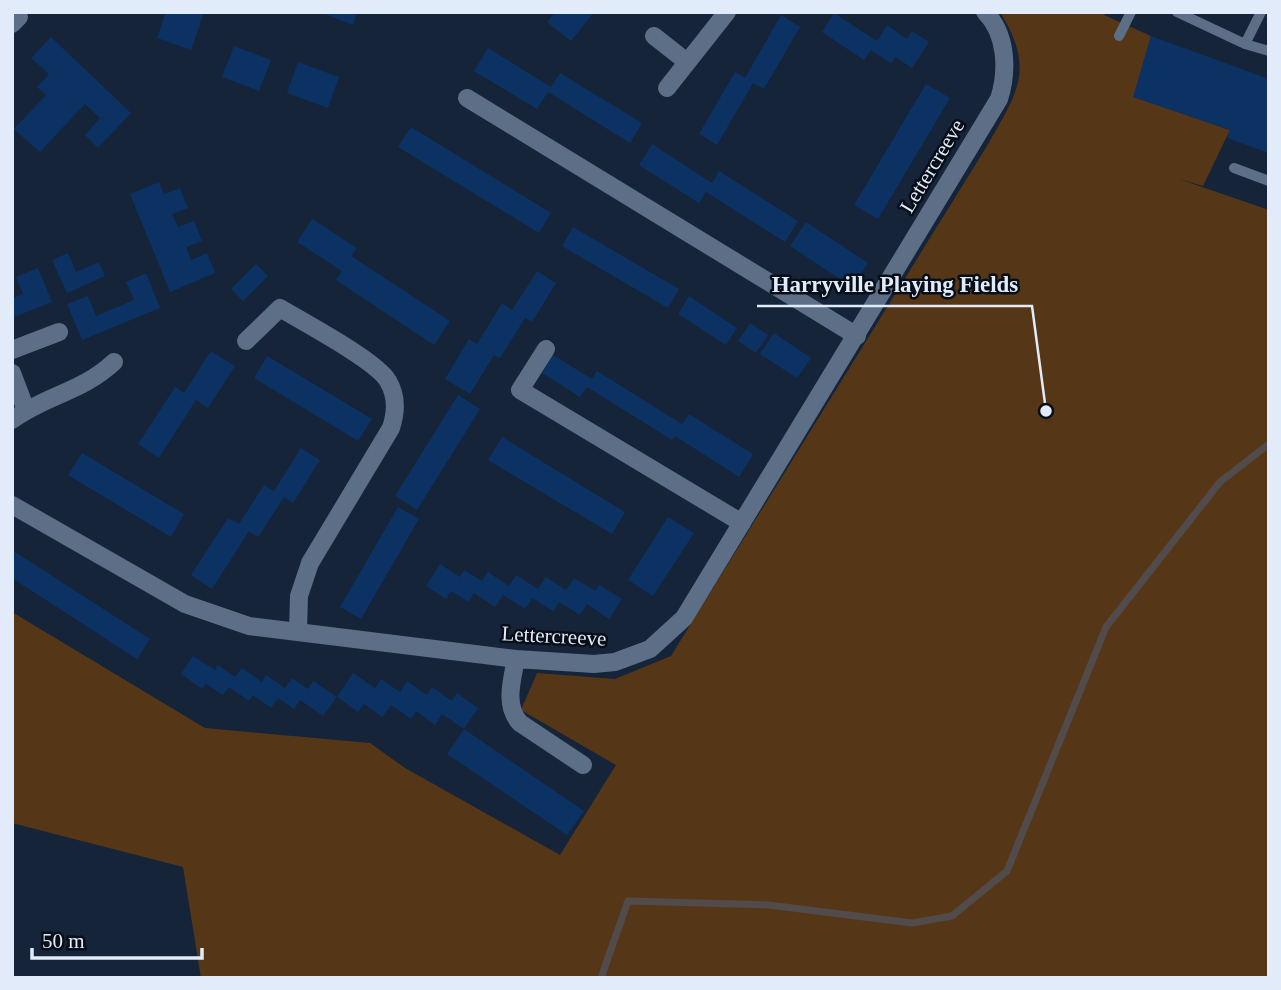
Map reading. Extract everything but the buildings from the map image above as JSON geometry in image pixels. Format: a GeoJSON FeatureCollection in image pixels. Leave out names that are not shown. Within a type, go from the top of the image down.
{"type":"FeatureCollection","features":[{"type":"Feature","properties":{"kind":"street"},"geometry":{"type":"LineString","coordinates":[[667,88],[727,12]]}},
{"type":"Feature","properties":{"kind":"street","name":"Lettercreeve"},"geometry":{"type":"LineString","coordinates":[[12,505],[185,604],[249,626],[516,659],[594,664],[615,662],[650,649],[665,639],[684,618],[858,336],[999,99],[1004,79],[1003,52],[996,29],[985,12]]}},
{"type":"Feature","properties":{"kind":"street"},"geometry":{"type":"LineString","coordinates":[[654,36],[687,62]]}},
{"type":"Feature","properties":{"kind":"street"},"geometry":{"type":"LineString","coordinates":[[467,98],[858,336]]}},
{"type":"Feature","properties":{"kind":"street"},"geometry":{"type":"LineString","coordinates":[[246,341],[280,308],[381,372],[393,393],[395,415],[391,428],[324,538],[301,583],[298,631]]}},
{"type":"Feature","properties":{"kind":"street"},"geometry":{"type":"LineString","coordinates":[[12,349],[59,332]]}},
{"type":"Feature","properties":{"kind":"street"},"geometry":{"type":"LineString","coordinates":[[546,349],[520,390],[742,523]]}},
{"type":"Feature","properties":{"kind":"street"},"geometry":{"type":"LineString","coordinates":[[12,373],[19,415],[87,384],[114,362]]}},
{"type":"Feature","properties":{"kind":"street"},"geometry":{"type":"LineString","coordinates":[[516,659],[510,696],[513,715],[520,723],[583,765]]}},
{"type":"Feature","properties":{"kind":"lane"},"geometry":{"type":"LineString","coordinates":[[1118,36],[1131,12]]}},
{"type":"Feature","properties":{"kind":"lane"},"geometry":{"type":"LineString","coordinates":[[1177,12],[1245,44],[1269,51]]}},
{"type":"Feature","properties":{"kind":"lane"},"geometry":{"type":"LineString","coordinates":[[1245,44],[1261,12]]}},
{"type":"Feature","properties":{"kind":"lane"},"geometry":{"type":"LineString","coordinates":[[1234,168],[1269,181]]}},
{"type":"Feature","properties":{"kind":"shaded area"},"geometry":{"type":"Polygon","coordinates":[[[1000,12],[1105,12],[1104,15],[1151,36],[1134,97],[1230,130],[1203,186],[1176,178],[1269,210],[1269,978],[201,978],[183,867],[12,823],[12,612],[205,728],[370,743],[405,768],[560,855],[616,765],[521,710],[537,673],[615,679],[671,656],[1007,111],[1014,96],[1020,66],[1011,32],[1000,12]]]}},
{"type":"Feature","properties":{"kind":"waterway"},"geometry":{"type":"LineString","coordinates":[[601,978],[628,901],[769,905],[912,923],[952,916],[1007,871],[1106,627],[1220,482],[1269,444]]}},
{"type":"Feature","properties":{"kind":"place","name":"Harryville Playing Fields"},"geometry":{"type":"Point","coordinates":[1046,411]}}]}
